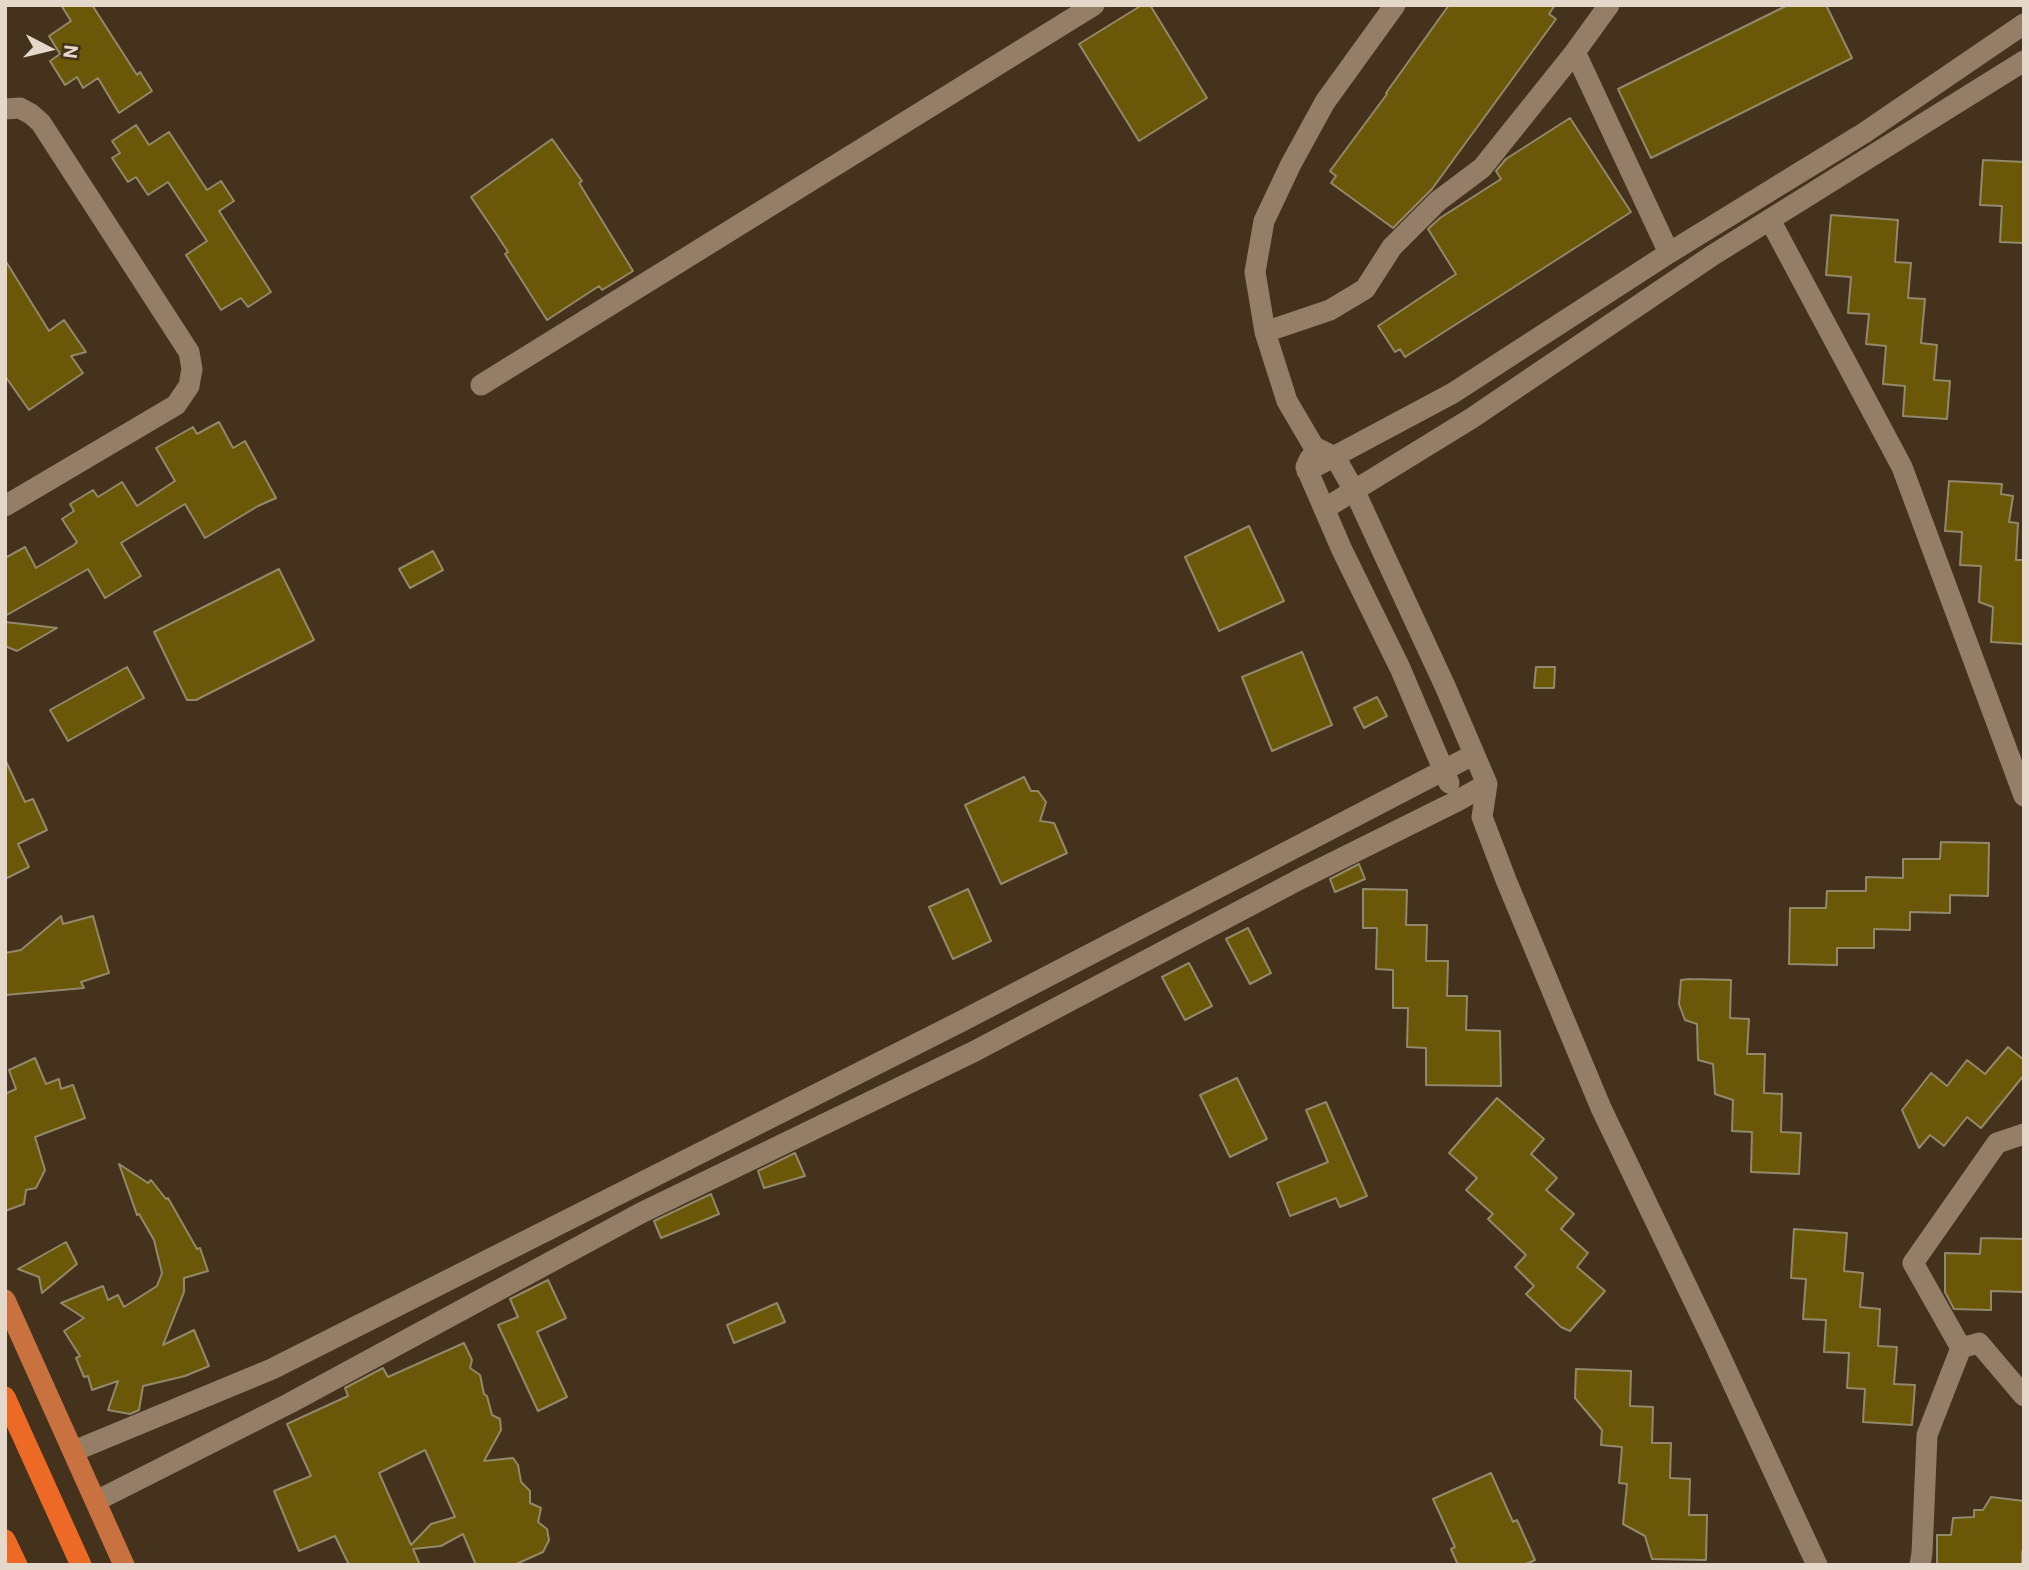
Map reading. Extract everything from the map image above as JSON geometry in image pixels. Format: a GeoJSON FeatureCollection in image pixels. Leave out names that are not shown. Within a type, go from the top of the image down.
{"type":"FeatureCollection","features":[{"type":"Feature","properties":{"kind":"highway"},"geometry":{"type":"LineString","coordinates":[[5,1397],[81,1565]]}},
{"type":"Feature","properties":{"kind":"highway"},"geometry":{"type":"LineString","coordinates":[[5,1539],[17,1565]]}},
{"type":"Feature","properties":{"kind":"main road"},"geometry":{"type":"LineString","coordinates":[[5,1300],[124,1565]]}},
{"type":"Feature","properties":{"kind":"street"},"geometry":{"type":"LineString","coordinates":[[481,385],[1094,5]]}},
{"type":"Feature","properties":{"kind":"street"},"geometry":{"type":"LineString","coordinates":[[1395,5],[1325,102],[1264,221],[1255,272],[1265,332],[1287,401],[1314,447],[1335,457],[1355,492],[1445,686],[1486,784],[1482,817],[1601,1108],[1817,1565]]}},
{"type":"Feature","properties":{"kind":"street"},"geometry":{"type":"LineString","coordinates":[[1265,332],[1330,310],[1365,289],[1392,247],[1438,201],[1482,168],[1609,5]]}},
{"type":"Feature","properties":{"kind":"street"},"geometry":{"type":"LineString","coordinates":[[1307,471],[1453,393],[1669,253],[1864,133],[2024,24]]}},
{"type":"Feature","properties":{"kind":"street"},"geometry":{"type":"LineString","coordinates":[[1575,52],[1669,253]]}},
{"type":"Feature","properties":{"kind":"street"},"geometry":{"type":"LineString","coordinates":[[1324,509],[1472,418],[1713,255],[2024,61]]}},
{"type":"Feature","properties":{"kind":"street"},"geometry":{"type":"LineString","coordinates":[[5,109],[20,108],[41,123],[189,352],[192,369],[190,386],[176,405],[5,506]]}},
{"type":"Feature","properties":{"kind":"street"},"geometry":{"type":"LineString","coordinates":[[1770,219],[1902,467],[2024,796]]}},
{"type":"Feature","properties":{"kind":"street"},"geometry":{"type":"LineString","coordinates":[[1314,447],[1307,471],[1342,550],[1400,668],[1457,801],[1465,813],[1482,817]]}},
{"type":"Feature","properties":{"kind":"street"},"geometry":{"type":"LineString","coordinates":[[74,1451],[272,1369],[947,1029],[1473,755]]}},
{"type":"Feature","properties":{"kind":"street"},"geometry":{"type":"LineString","coordinates":[[96,1501],[290,1403],[641,1213],[975,1051],[1486,784]]}},
{"type":"Feature","properties":{"kind":"street"},"geometry":{"type":"LineString","coordinates":[[1961,1348],[1913,1263],[1997,1143],[2024,1134]]}},
{"type":"Feature","properties":{"kind":"street"},"geometry":{"type":"LineString","coordinates":[[1961,1348],[1979,1343],[2024,1396]]}},
{"type":"Feature","properties":{"kind":"street"},"geometry":{"type":"LineString","coordinates":[[1920,1565],[1927,1435],[1961,1348]]}},
{"type":"Feature","properties":{"kind":"building"},"geometry":{"type":"Polygon","coordinates":[[[61,5],[92,5],[137,75],[140,72],[152,91],[119,113],[98,78],[83,88],[77,77],[65,85],[50,61],[60,54],[49,36],[71,21],[61,5]]]}},
{"type":"Feature","properties":{"kind":"building"},"geometry":{"type":"Polygon","coordinates":[[[1142,5],[1150,5],[1207,98],[1139,141],[1079,44],[1142,5]]]}},
{"type":"Feature","properties":{"kind":"building"},"geometry":{"type":"Polygon","coordinates":[[[1449,5],[1555,5],[1549,14],[1556,19],[1432,189],[1393,228],[1331,183],[1336,176],[1330,171],[1449,5]]]}},
{"type":"Feature","properties":{"kind":"building"},"geometry":{"type":"Polygon","coordinates":[[[1788,5],[1826,5],[1852,58],[1651,158],[1618,89],[1788,5]]]}},
{"type":"Feature","properties":{"kind":"building"},"geometry":{"type":"Polygon","coordinates":[[[1570,118],[1631,212],[1405,357],[1400,349],[1395,352],[1378,326],[1456,274],[1428,229],[1440,218],[1501,179],[1496,171],[1506,159],[1570,118]]]}},
{"type":"Feature","properties":{"kind":"building"},"geometry":{"type":"Polygon","coordinates":[[[136,125],[149,145],[169,132],[207,190],[221,181],[234,201],[219,211],[271,292],[248,307],[241,298],[221,310],[186,255],[207,241],[168,182],[148,195],[136,177],[128,182],[112,158],[120,153],[112,141],[136,125]]]}},
{"type":"Feature","properties":{"kind":"building"},"geometry":{"type":"Polygon","coordinates":[[[552,139],[582,181],[579,183],[633,271],[602,290],[599,286],[547,320],[505,254],[508,252],[471,197],[552,139]]]}},
{"type":"Feature","properties":{"kind":"building"},"geometry":{"type":"Polygon","coordinates":[[[1983,160],[2024,162],[2024,243],[2000,242],[2002,206],[1980,205],[1983,160]]]}},
{"type":"Feature","properties":{"kind":"building"},"geometry":{"type":"Polygon","coordinates":[[[1831,215],[1898,220],[1895,262],[1911,263],[1908,298],[1925,299],[1921,343],[1937,345],[1934,380],[1950,381],[1947,419],[1903,416],[1905,386],[1883,384],[1886,346],[1866,344],[1869,314],[1848,313],[1851,277],[1826,275],[1831,215]]]}},
{"type":"Feature","properties":{"kind":"building"},"geometry":{"type":"Polygon","coordinates":[[[5,260],[49,331],[64,320],[86,352],[71,356],[83,373],[29,410],[5,376],[5,260]]]}},
{"type":"Feature","properties":{"kind":"building"},"geometry":{"type":"Polygon","coordinates":[[[219,422],[233,448],[245,441],[276,498],[205,538],[185,504],[121,543],[141,576],[105,598],[88,569],[5,616],[5,558],[25,547],[36,568],[74,545],[77,542],[62,519],[74,511],[70,504],[93,490],[98,497],[122,482],[137,506],[175,481],[156,448],[193,427],[197,434],[219,422]]]}},
{"type":"Feature","properties":{"kind":"building"},"geometry":{"type":"Polygon","coordinates":[[[1949,481],[2002,484],[2001,494],[2013,496],[2009,522],[2018,523],[2016,560],[2024,560],[2024,644],[1991,642],[1993,607],[1979,602],[1981,566],[1960,565],[1962,532],[1945,531],[1949,481]]]}},
{"type":"Feature","properties":{"kind":"building"},"geometry":{"type":"Polygon","coordinates":[[[1249,526],[1284,601],[1219,631],[1185,557],[1249,526]]]}},
{"type":"Feature","properties":{"kind":"building"},"geometry":{"type":"Polygon","coordinates":[[[433,551],[443,570],[410,588],[399,569],[433,551]]]}},
{"type":"Feature","properties":{"kind":"building"},"geometry":{"type":"Polygon","coordinates":[[[279,569],[314,640],[196,700],[187,700],[154,632],[279,569]]]}},
{"type":"Feature","properties":{"kind":"building"},"geometry":{"type":"Polygon","coordinates":[[[5,622],[57,628],[17,651],[5,646],[5,622]]]}},
{"type":"Feature","properties":{"kind":"building"},"geometry":{"type":"Polygon","coordinates":[[[1302,652],[1332,725],[1272,751],[1242,677],[1302,652]]]}},
{"type":"Feature","properties":{"kind":"building"},"geometry":{"type":"Polygon","coordinates":[[[127,667],[144,698],[68,741],[50,710],[127,667]]]}},
{"type":"Feature","properties":{"kind":"building"},"geometry":{"type":"Polygon","coordinates":[[[1536,667],[1555,667],[1554,688],[1534,688],[1536,667]]]}},
{"type":"Feature","properties":{"kind":"building"},"geometry":{"type":"Polygon","coordinates":[[[1377,697],[1387,716],[1364,728],[1354,708],[1377,697]]]}},
{"type":"Feature","properties":{"kind":"building"},"geometry":{"type":"Polygon","coordinates":[[[5,759],[25,802],[33,799],[47,830],[18,844],[29,867],[5,879],[5,759]]]}},
{"type":"Feature","properties":{"kind":"building"},"geometry":{"type":"Polygon","coordinates":[[[1024,777],[1031,791],[1038,791],[1046,802],[1040,821],[1054,823],[1067,853],[1001,884],[965,805],[1024,777]]]}},
{"type":"Feature","properties":{"kind":"building"},"geometry":{"type":"Polygon","coordinates":[[[1941,842],[1989,843],[1988,896],[1950,895],[1950,913],[1910,912],[1910,930],[1874,929],[1874,948],[1837,948],[1837,965],[1789,964],[1790,908],[1826,908],[1827,891],[1866,891],[1866,877],[1903,878],[1903,859],[1940,859],[1941,842]]]}},
{"type":"Feature","properties":{"kind":"building"},"geometry":{"type":"Polygon","coordinates":[[[1359,864],[1365,879],[1335,892],[1330,879],[1359,864]]]}},
{"type":"Feature","properties":{"kind":"building"},"geometry":{"type":"Polygon","coordinates":[[[968,889],[991,941],[953,959],[929,907],[968,889]]]}},
{"type":"Feature","properties":{"kind":"building"},"geometry":{"type":"Polygon","coordinates":[[[1363,889],[1407,890],[1406,925],[1427,925],[1426,961],[1448,961],[1447,996],[1467,996],[1466,1030],[1500,1031],[1501,1086],[1426,1085],[1426,1048],[1407,1047],[1408,1008],[1393,1008],[1393,970],[1376,969],[1377,928],[1363,928],[1363,889]]]}},
{"type":"Feature","properties":{"kind":"building"},"geometry":{"type":"Polygon","coordinates":[[[61,916],[63,924],[93,916],[109,973],[81,982],[84,988],[5,995],[5,953],[21,950],[61,916]]]}},
{"type":"Feature","properties":{"kind":"building"},"geometry":{"type":"Polygon","coordinates":[[[1248,928],[1271,973],[1250,984],[1226,939],[1248,928]]]}},
{"type":"Feature","properties":{"kind":"building"},"geometry":{"type":"Polygon","coordinates":[[[1189,963],[1212,1006],[1185,1020],[1162,977],[1189,963]]]}},
{"type":"Feature","properties":{"kind":"building"},"geometry":{"type":"Polygon","coordinates":[[[1681,980],[1731,980],[1730,1018],[1749,1019],[1747,1054],[1765,1054],[1764,1093],[1782,1094],[1781,1132],[1801,1133],[1799,1174],[1751,1172],[1752,1132],[1732,1131],[1733,1100],[1715,1094],[1713,1064],[1698,1060],[1697,1024],[1685,1020],[1679,1004],[1681,980]]]}},
{"type":"Feature","properties":{"kind":"building"},"geometry":{"type":"Polygon","coordinates":[[[2008,1047],[2024,1060],[2024,1075],[1981,1128],[1967,1117],[1944,1146],[1930,1135],[1919,1148],[1902,1110],[1931,1073],[1947,1086],[1967,1060],[1985,1074],[2008,1047]]]}},
{"type":"Feature","properties":{"kind":"building"},"geometry":{"type":"Polygon","coordinates":[[[35,1058],[46,1084],[59,1079],[61,1089],[73,1085],[85,1118],[35,1137],[45,1170],[36,1188],[26,1190],[24,1204],[5,1211],[5,1094],[16,1089],[9,1070],[35,1058]]]}},
{"type":"Feature","properties":{"kind":"building"},"geometry":{"type":"Polygon","coordinates":[[[1237,1078],[1267,1139],[1230,1157],[1200,1095],[1237,1078]]]}},
{"type":"Feature","properties":{"kind":"building"},"geometry":{"type":"Polygon","coordinates":[[[1497,1098],[1544,1139],[1531,1154],[1557,1178],[1546,1190],[1574,1214],[1561,1229],[1588,1253],[1577,1267],[1605,1291],[1570,1331],[1561,1327],[1526,1294],[1534,1286],[1515,1267],[1526,1255],[1488,1219],[1493,1214],[1466,1190],[1477,1178],[1449,1153],[1497,1098]]]}},
{"type":"Feature","properties":{"kind":"building"},"geometry":{"type":"Polygon","coordinates":[[[1326,1102],[1367,1196],[1340,1207],[1336,1198],[1290,1216],[1277,1183],[1328,1162],[1306,1110],[1326,1102]]]}},
{"type":"Feature","properties":{"kind":"building"},"geometry":{"type":"Polygon","coordinates":[[[795,1153],[805,1176],[764,1188],[758,1171],[795,1153]]]}},
{"type":"Feature","properties":{"kind":"building"},"geometry":{"type":"Polygon","coordinates":[[[119,1164],[148,1183],[151,1180],[166,1199],[168,1198],[197,1249],[200,1248],[208,1271],[184,1278],[184,1292],[163,1345],[194,1330],[209,1366],[185,1376],[143,1386],[139,1410],[130,1414],[108,1410],[118,1381],[92,1390],[88,1376],[84,1377],[76,1358],[80,1356],[64,1331],[84,1318],[61,1303],[103,1286],[108,1300],[118,1295],[124,1307],[157,1286],[162,1273],[154,1240],[139,1214],[137,1215],[119,1164]]]}},
{"type":"Feature","properties":{"kind":"building"},"geometry":{"type":"Polygon","coordinates":[[[711,1194],[719,1214],[661,1238],[654,1221],[711,1194]]]}},
{"type":"Feature","properties":{"kind":"building"},"geometry":{"type":"Polygon","coordinates":[[[1794,1229],[1847,1233],[1844,1271],[1863,1273],[1860,1307],[1880,1309],[1878,1346],[1897,1347],[1894,1384],[1915,1385],[1912,1425],[1863,1422],[1865,1389],[1847,1388],[1849,1353],[1824,1352],[1826,1320],[1803,1319],[1806,1279],[1791,1278],[1794,1229]]]}},
{"type":"Feature","properties":{"kind":"building"},"geometry":{"type":"Polygon","coordinates":[[[1981,1238],[2024,1239],[2024,1292],[1991,1291],[1991,1310],[1954,1309],[1945,1292],[1945,1253],[1980,1254],[1981,1238]]]}},
{"type":"Feature","properties":{"kind":"building"},"geometry":{"type":"Polygon","coordinates":[[[66,1242],[77,1264],[42,1293],[39,1277],[18,1269],[66,1242]]]}},
{"type":"Feature","properties":{"kind":"building"},"geometry":{"type":"Polygon","coordinates":[[[548,1280],[566,1318],[537,1332],[567,1397],[538,1411],[498,1325],[518,1317],[510,1299],[548,1280]]]}},
{"type":"Feature","properties":{"kind":"building"},"geometry":{"type":"Polygon","coordinates":[[[777,1303],[785,1322],[734,1343],[727,1325],[777,1303]]]}},
{"type":"Feature","properties":{"kind":"building"},"geometry":{"type":"Polygon","coordinates":[[[464,1343],[472,1360],[470,1368],[480,1375],[492,1415],[500,1419],[501,1430],[484,1461],[513,1458],[518,1465],[521,1482],[530,1491],[530,1503],[541,1508],[538,1522],[547,1529],[549,1540],[543,1552],[514,1565],[476,1565],[463,1534],[441,1546],[413,1549],[420,1565],[349,1565],[335,1536],[299,1551],[274,1491],[311,1476],[287,1424],[348,1396],[345,1388],[383,1368],[388,1377],[464,1343]],[[425,1450],[379,1473],[411,1545],[431,1524],[455,1517],[425,1450]]]}},
{"type":"Feature","properties":{"kind":"building"},"geometry":{"type":"Polygon","coordinates":[[[1576,1369],[1631,1371],[1630,1406],[1653,1407],[1652,1443],[1671,1443],[1670,1478],[1690,1479],[1689,1515],[1707,1515],[1706,1560],[1652,1559],[1645,1536],[1623,1524],[1627,1484],[1619,1483],[1622,1447],[1601,1445],[1602,1430],[1575,1398],[1576,1369]]]}},
{"type":"Feature","properties":{"kind":"building"},"geometry":{"type":"Polygon","coordinates":[[[1491,1473],[1513,1522],[1517,1520],[1535,1560],[1524,1565],[1458,1565],[1451,1549],[1455,1547],[1433,1499],[1491,1473]]]}},
{"type":"Feature","properties":{"kind":"building"},"geometry":{"type":"Polygon","coordinates":[[[1991,1497],[2024,1501],[2022,1565],[1937,1565],[1937,1535],[1951,1535],[1953,1518],[1974,1517],[1974,1510],[1983,1510],[1991,1497]]]}}]}
